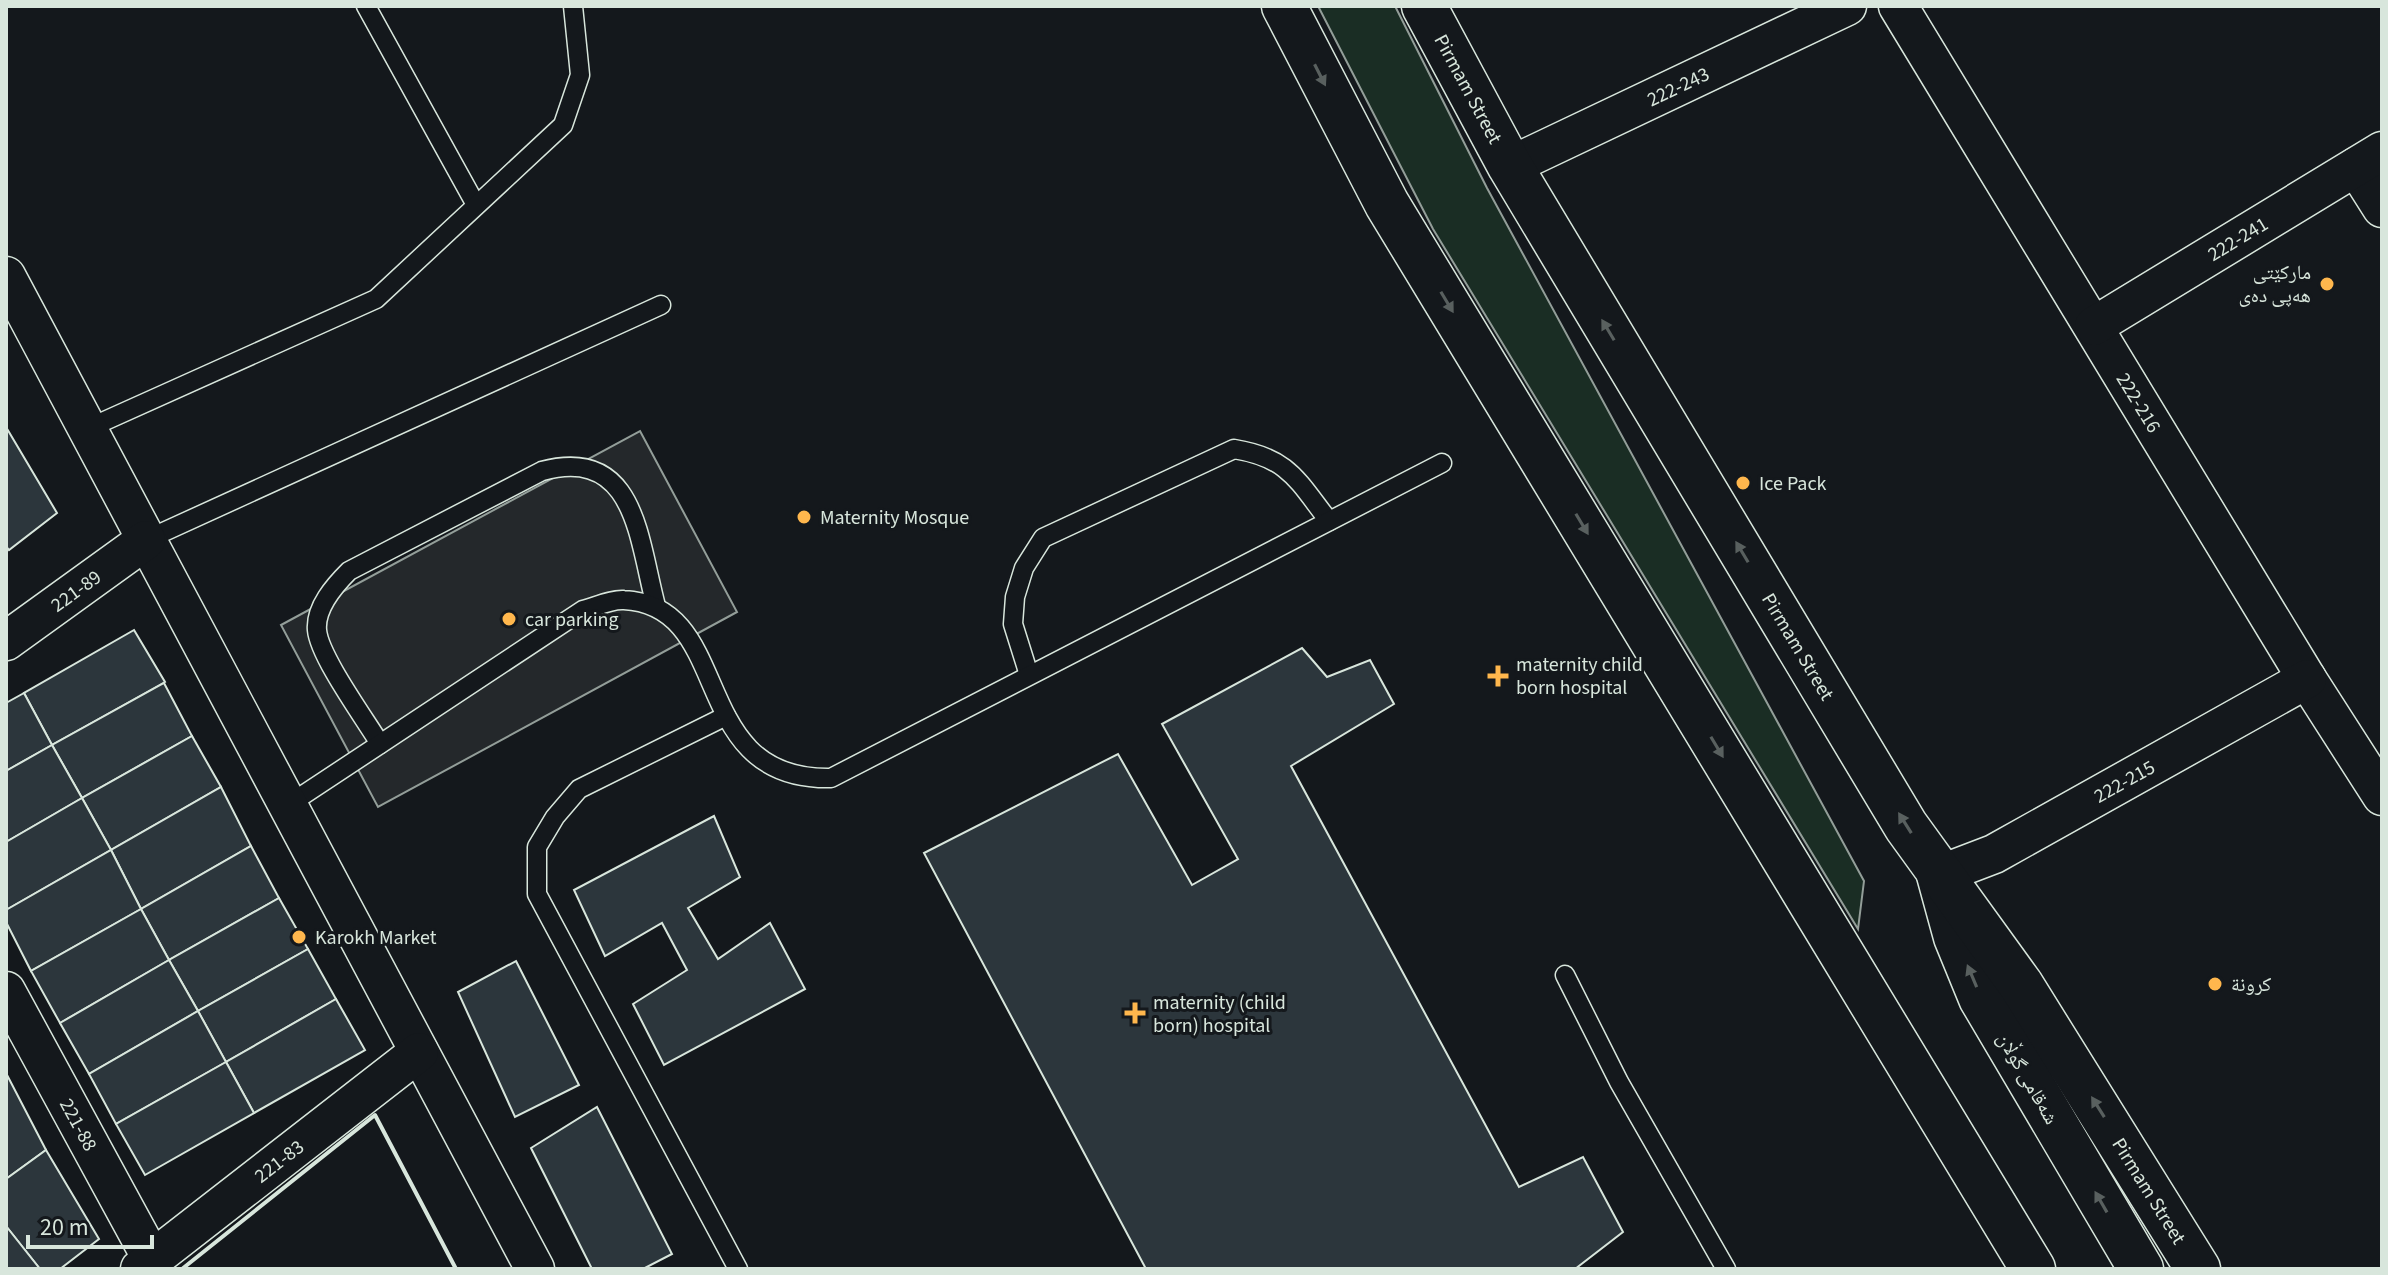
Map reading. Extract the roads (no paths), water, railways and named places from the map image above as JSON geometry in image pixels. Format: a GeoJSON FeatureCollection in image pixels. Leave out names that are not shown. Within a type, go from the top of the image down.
{"type":"FeatureCollection","features":[{"type":"Feature","properties":{"kind":"main road"},"geometry":{"type":"LineString","coordinates":[[1284,6],[1387,204],[2033,1269]]}},
{"type":"Feature","properties":{"kind":"main road","name":"Pirmam Street"},"geometry":{"type":"LineString","coordinates":[[1424,6],[1510,166],[1939,875],[2021,985],[2198,1269]]}},
{"type":"Feature","properties":{"kind":"main road","name":"شەقامی گوڵان"},"geometry":{"type":"LineString","coordinates":[[1939,875],[1956,937],[1981,998],[2141,1269]]}},
{"type":"Feature","properties":{"kind":"main road"},"geometry":{"type":"LineString","coordinates":[[1969,1163],[2004,1269]]}},
{"type":"Feature","properties":{"kind":"street","name":"222-243"},"geometry":{"type":"LineString","coordinates":[[1510,166],[1790,18],[1847,6]]}},
{"type":"Feature","properties":{"kind":"street","name":"222-216"},"geometry":{"type":"LineString","coordinates":[[1898,6],[2307,679],[2382,796]]}},
{"type":"Feature","properties":{"kind":"street","name":"222-241"},"geometry":{"type":"LineString","coordinates":[[2094,326],[2369,159]]}},
{"type":"Feature","properties":{"kind":"street"},"geometry":{"type":"LineString","coordinates":[[2369,159],[2382,208]]}},
{"type":"Feature","properties":{"kind":"street"},"geometry":{"type":"LineString","coordinates":[[6,276],[535,1269]]}},
{"type":"Feature","properties":{"kind":"street","name":"221-89"},"geometry":{"type":"LineString","coordinates":[[6,641],[146,540]]}},
{"type":"Feature","properties":{"kind":"street","name":"222-215"},"geometry":{"type":"LineString","coordinates":[[1939,875],[1994,854],[2307,679]]}},
{"type":"Feature","properties":{"kind":"street","name":"221-88"},"geometry":{"type":"LineString","coordinates":[[8,1001],[146,1264]]}},
{"type":"Feature","properties":{"kind":"street","name":"221-83"},"geometry":{"type":"LineString","coordinates":[[146,1264],[419,1052]]}},
{"type":"Feature","properties":{"kind":"lane"},"geometry":{"type":"LineString","coordinates":[[366,6],[476,205]]}},
{"type":"Feature","properties":{"kind":"lane"},"geometry":{"type":"LineString","coordinates":[[89,428],[376,299],[563,125],[580,75],[573,6]]}},
{"type":"Feature","properties":{"kind":"lane"},"geometry":{"type":"LineString","coordinates":[[146,540],[661,305]]}},
{"type":"Feature","properties":{"kind":"lane"},"geometry":{"type":"LineString","coordinates":[[1029,675],[1013,624],[1015,597],[1024,568],[1043,538],[1234,449],[1259,453],[1286,466],[1329,521]]}},
{"type":"Feature","properties":{"kind":"lane"},"geometry":{"type":"LineString","coordinates":[[288,805],[583,610],[622,600],[656,606],[684,627],[726,716],[747,748],[768,767],[803,779],[831,778],[1442,463]]}},
{"type":"Feature","properties":{"kind":"lane"},"geometry":{"type":"LineString","coordinates":[[380,744],[324,652],[317,629],[332,588],[349,571],[542,471],[564,465],[589,467],[609,476],[626,497],[656,606]]}},
{"type":"Feature","properties":{"kind":"lane"},"geometry":{"type":"LineString","coordinates":[[726,716],[579,789],[555,817],[537,847],[537,894],[738,1269]]}},
{"type":"Feature","properties":{"kind":"lane"},"geometry":{"type":"LineString","coordinates":[[1565,975],[1619,1082],[1726,1269]]}},
{"type":"Feature","properties":{"kind":"place","name":"مارکێتی هەپی دەی"},"geometry":{"type":"Point","coordinates":[2327,284]}},
{"type":"Feature","properties":{"kind":"place","name":"Ice Pack"},"geometry":{"type":"Point","coordinates":[1743,483]}},
{"type":"Feature","properties":{"kind":"place","name":"Maternity Mosque"},"geometry":{"type":"Point","coordinates":[804,517]}},
{"type":"Feature","properties":{"kind":"place","name":"car parking"},"geometry":{"type":"Point","coordinates":[509,619]}},
{"type":"Feature","properties":{"kind":"place","name":"maternity child born hospital"},"geometry":{"type":"Point","coordinates":[1498,676]}},
{"type":"Feature","properties":{"kind":"place","name":"Karokh Market"},"geometry":{"type":"Point","coordinates":[299,937]}},
{"type":"Feature","properties":{"kind":"place","name":"كرونة"},"geometry":{"type":"Point","coordinates":[2215,984]}},
{"type":"Feature","properties":{"kind":"place","name":"maternity (child born) hospital"},"geometry":{"type":"Point","coordinates":[1135,1013]}}]}
